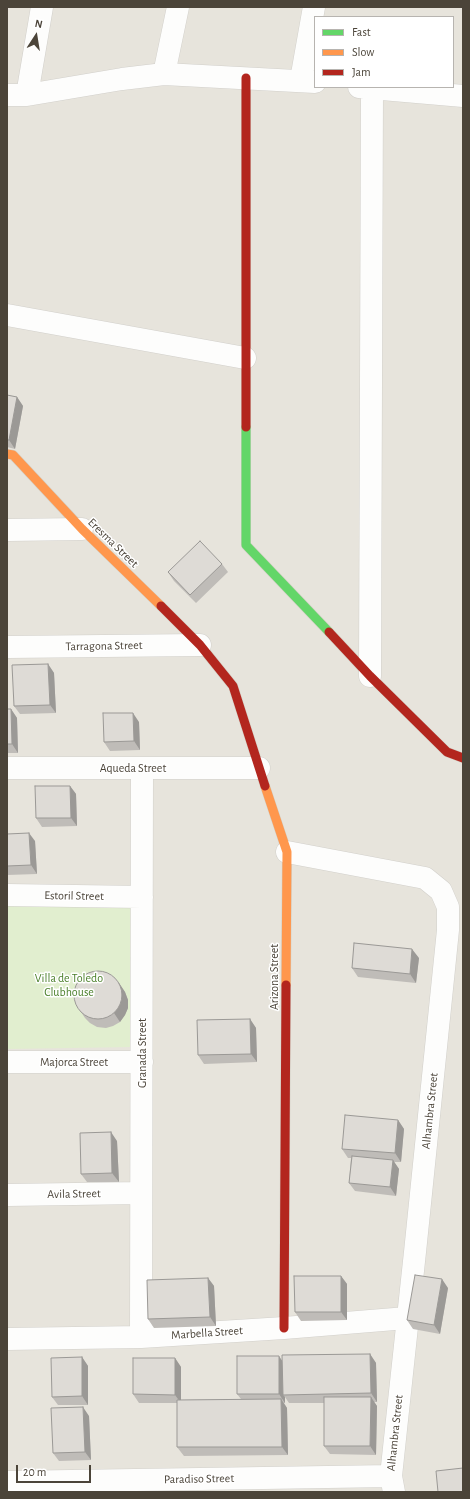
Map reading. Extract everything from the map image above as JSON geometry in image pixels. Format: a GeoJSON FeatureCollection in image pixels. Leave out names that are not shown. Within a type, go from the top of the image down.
{"type":"FeatureCollection","features":[{"type":"Feature","properties":{"kind":"street"},"geometry":{"type":"LineString","coordinates":[[42,7],[17,95],[164,74],[308,81],[314,7]]}},
{"type":"Feature","properties":{"kind":"street"},"geometry":{"type":"LineString","coordinates":[[164,74],[178,7]]}},
{"type":"Feature","properties":{"kind":"street"},"geometry":{"type":"LineString","coordinates":[[246,78],[246,545],[370,676],[447,752],[463,758]]}},
{"type":"Feature","properties":{"kind":"street"},"geometry":{"type":"LineString","coordinates":[[370,676],[366,88],[463,96]]}},
{"type":"Feature","properties":{"kind":"street"},"geometry":{"type":"LineString","coordinates":[[7,316],[245,358]]}},
{"type":"Feature","properties":{"kind":"street","name":"Eresma Street"},"geometry":{"type":"LineString","coordinates":[[10,454],[82,529],[200,645]]}},
{"type":"Feature","properties":{"kind":"street"},"geometry":{"type":"LineString","coordinates":[[7,530],[82,529]]}},
{"type":"Feature","properties":{"kind":"street","name":"Tarragona Street"},"geometry":{"type":"LineString","coordinates":[[7,647],[200,645]]}},
{"type":"Feature","properties":{"kind":"street","name":"Arizona Street"},"geometry":{"type":"LineString","coordinates":[[200,645],[233,686],[287,852],[284,1328]]}},
{"type":"Feature","properties":{"kind":"street","name":"Aqueda Street"},"geometry":{"type":"LineString","coordinates":[[7,768],[259,768]]}},
{"type":"Feature","properties":{"kind":"street","name":"Granada Street"},"geometry":{"type":"LineString","coordinates":[[141,1337],[142,768]]}},
{"type":"Feature","properties":{"kind":"street","name":"Alhambra Street"},"geometry":{"type":"LineString","coordinates":[[287,852],[425,878],[441,891],[448,907],[448,930],[392,1484]]}},
{"type":"Feature","properties":{"kind":"street","name":"Estoril Street"},"geometry":{"type":"LineString","coordinates":[[7,895],[142,896]]}},
{"type":"Feature","properties":{"kind":"street","name":"Majorca Street"},"geometry":{"type":"LineString","coordinates":[[7,1062],[142,1062]]}},
{"type":"Feature","properties":{"kind":"street","name":"Avila Street"},"geometry":{"type":"LineString","coordinates":[[7,1195],[141,1193]]}},
{"type":"Feature","properties":{"kind":"street","name":"Marbella Street"},"geometry":{"type":"LineString","coordinates":[[7,1338],[141,1337],[408,1318]]}},
{"type":"Feature","properties":{"kind":"street","name":"Paradiso Street"},"geometry":{"type":"LineString","coordinates":[[7,1482],[392,1484]]}},
{"type":"Feature","properties":{"kind":"shaded area"},"geometry":{"type":"Polygon","coordinates":[[[7,7],[463,7],[463,1492],[7,1492],[7,7]]]}},
{"type":"Feature","properties":{"kind":"green space","name":"Villa de Toledo Clubhouse"},"geometry":{"type":"Polygon","coordinates":[[[132,903],[133,1047],[7,1049],[7,904],[132,903]]]}},
{"type":"Feature","properties":{"kind":"building"},"geometry":{"type":"Polygon","coordinates":[[[7,395],[17,397],[9,440],[7,440],[7,395]]]}},
{"type":"Feature","properties":{"kind":"building"},"geometry":{"type":"Polygon","coordinates":[[[200,541],[222,564],[190,595],[168,572],[200,541]]]}},
{"type":"Feature","properties":{"kind":"building"},"geometry":{"type":"Polygon","coordinates":[[[48,664],[50,705],[14,706],[12,665],[48,664]]]}},
{"type":"Feature","properties":{"kind":"building"},"geometry":{"type":"Polygon","coordinates":[[[7,709],[11,709],[12,744],[7,744],[7,709]]]}},
{"type":"Feature","properties":{"kind":"building"},"geometry":{"type":"Polygon","coordinates":[[[103,713],[133,713],[134,741],[104,742],[103,713]]]}},
{"type":"Feature","properties":{"kind":"building"},"geometry":{"type":"Polygon","coordinates":[[[35,786],[70,786],[71,818],[36,818],[35,786]]]}},
{"type":"Feature","properties":{"kind":"building"},"geometry":{"type":"Polygon","coordinates":[[[29,833],[31,865],[7,866],[7,834],[29,833]]]}},
{"type":"Feature","properties":{"kind":"building"},"geometry":{"type":"Polygon","coordinates":[[[354,943],[412,949],[410,974],[352,968],[354,943]]]}},
{"type":"Feature","properties":{"kind":"building"},"geometry":{"type":"Polygon","coordinates":[[[98,971],[107,973],[115,978],[120,986],[122,995],[120,1004],[115,1012],[107,1017],[98,1019],[89,1017],[81,1012],[76,1004],[74,995],[76,986],[81,978],[89,973],[98,971]]]}},
{"type":"Feature","properties":{"kind":"building"},"geometry":{"type":"Polygon","coordinates":[[[250,1019],[251,1054],[198,1055],[197,1020],[250,1019]]]}},
{"type":"Feature","properties":{"kind":"building"},"geometry":{"type":"Polygon","coordinates":[[[345,1115],[398,1120],[395,1153],[342,1149],[345,1115]]]}},
{"type":"Feature","properties":{"kind":"building"},"geometry":{"type":"Polygon","coordinates":[[[111,1132],[112,1173],[81,1174],[80,1133],[111,1132]]]}},
{"type":"Feature","properties":{"kind":"building"},"geometry":{"type":"Polygon","coordinates":[[[352,1156],[393,1160],[390,1187],[349,1183],[352,1156]]]}},
{"type":"Feature","properties":{"kind":"building"},"geometry":{"type":"Polygon","coordinates":[[[415,1275],[442,1279],[434,1325],[407,1320],[415,1275]]]}},
{"type":"Feature","properties":{"kind":"building"},"geometry":{"type":"Polygon","coordinates":[[[294,1276],[341,1276],[341,1312],[295,1312],[294,1276]]]}},
{"type":"Feature","properties":{"kind":"building"},"geometry":{"type":"Polygon","coordinates":[[[208,1278],[210,1317],[148,1319],[147,1280],[208,1278]]]}},
{"type":"Feature","properties":{"kind":"building"},"geometry":{"type":"Polygon","coordinates":[[[370,1354],[371,1393],[283,1395],[282,1355],[370,1354]]]}},
{"type":"Feature","properties":{"kind":"building"},"geometry":{"type":"Polygon","coordinates":[[[237,1356],[279,1356],[279,1394],[237,1394],[237,1356]]]}},
{"type":"Feature","properties":{"kind":"building"},"geometry":{"type":"Polygon","coordinates":[[[82,1357],[82,1396],[52,1397],[51,1358],[82,1357]]]}},
{"type":"Feature","properties":{"kind":"building"},"geometry":{"type":"Polygon","coordinates":[[[133,1358],[175,1358],[175,1395],[133,1394],[133,1358]]]}},
{"type":"Feature","properties":{"kind":"building"},"geometry":{"type":"Polygon","coordinates":[[[324,1397],[371,1397],[370,1446],[324,1446],[324,1397]]]}},
{"type":"Feature","properties":{"kind":"building"},"geometry":{"type":"Polygon","coordinates":[[[281,1399],[282,1447],[177,1447],[177,1400],[281,1399]]]}},
{"type":"Feature","properties":{"kind":"building"},"geometry":{"type":"Polygon","coordinates":[[[83,1407],[85,1452],[53,1453],[51,1408],[83,1407]]]}},
{"type":"Feature","properties":{"kind":"building"},"geometry":{"type":"Polygon","coordinates":[[[463,1468],[463,1492],[438,1492],[436,1471],[463,1468]]]}},
{"type":"Feature","properties":{"kind":"traffic: fast"},"geometry":{"type":"LineString","coordinates":[[246,427],[246,545],[329,632]]}},
{"type":"Feature","properties":{"kind":"traffic: slow"},"geometry":{"type":"LineString","coordinates":[[7,454],[13,455],[82,529],[161,606]]}},
{"type":"Feature","properties":{"kind":"traffic: slow"},"geometry":{"type":"LineString","coordinates":[[265,786],[287,852],[286,985]]}},
{"type":"Feature","properties":{"kind":"traffic: jam"},"geometry":{"type":"LineString","coordinates":[[246,78],[246,427]]}},
{"type":"Feature","properties":{"kind":"traffic: jam"},"geometry":{"type":"LineString","coordinates":[[161,606],[200,645],[233,686],[265,786]]}},
{"type":"Feature","properties":{"kind":"traffic: jam"},"geometry":{"type":"LineString","coordinates":[[329,632],[370,676],[447,752],[463,758]]}},
{"type":"Feature","properties":{"kind":"traffic: jam"},"geometry":{"type":"LineString","coordinates":[[284,1328],[286,985]]}}]}
